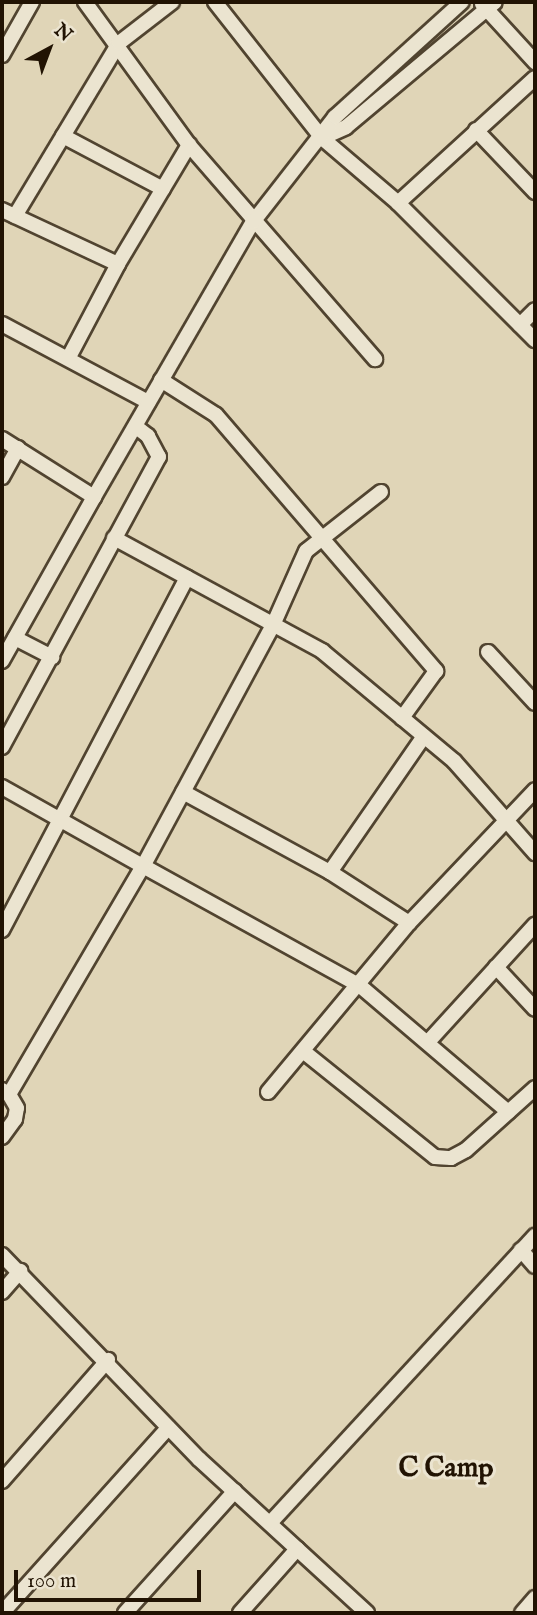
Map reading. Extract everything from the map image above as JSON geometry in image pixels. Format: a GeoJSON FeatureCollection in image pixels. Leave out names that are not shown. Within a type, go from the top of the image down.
{"type":"FeatureCollection","features":[{"type":"Feature","properties":{"kind":"street"},"geometry":{"type":"LineString","coordinates":[[2,55],[32,2]]}},
{"type":"Feature","properties":{"kind":"street"},"geometry":{"type":"LineString","coordinates":[[85,2],[119,43],[190,145],[253,222],[375,359]]}},
{"type":"Feature","properties":{"kind":"street"},"geometry":{"type":"LineString","coordinates":[[118,264],[8,213],[63,136],[119,43],[172,2]]}},
{"type":"Feature","properties":{"kind":"street"},"geometry":{"type":"LineString","coordinates":[[215,2],[323,138],[398,203],[535,340]]}},
{"type":"Feature","properties":{"kind":"street"},"geometry":{"type":"LineString","coordinates":[[2,662],[148,401],[253,222],[323,138],[335,117],[462,2]]}},
{"type":"Feature","properties":{"kind":"street"},"geometry":{"type":"LineString","coordinates":[[323,138],[346,127],[487,4],[535,62]]}},
{"type":"Feature","properties":{"kind":"street"},"geometry":{"type":"LineString","coordinates":[[398,203],[535,78]]}},
{"type":"Feature","properties":{"kind":"street"},"geometry":{"type":"LineString","coordinates":[[476,130],[535,192]]}},
{"type":"Feature","properties":{"kind":"street"},"geometry":{"type":"LineString","coordinates":[[63,136],[163,189]]}},
{"type":"Feature","properties":{"kind":"street"},"geometry":{"type":"LineString","coordinates":[[69,357],[118,264],[190,145]]}},
{"type":"Feature","properties":{"kind":"street"},"geometry":{"type":"LineString","coordinates":[[520,325],[535,310]]}},
{"type":"Feature","properties":{"kind":"street"},"geometry":{"type":"LineString","coordinates":[[2,324],[148,401]]}},
{"type":"Feature","properties":{"kind":"street"},"geometry":{"type":"LineString","coordinates":[[161,380],[216,415],[324,537],[436,671],[402,718]]}},
{"type":"Feature","properties":{"kind":"street"},"geometry":{"type":"LineString","coordinates":[[2,747],[159,457],[148,436],[135,426]]}},
{"type":"Feature","properties":{"kind":"street"},"geometry":{"type":"LineString","coordinates":[[2,439],[94,497]]}},
{"type":"Feature","properties":{"kind":"street"},"geometry":{"type":"LineString","coordinates":[[2,477],[18,448]]}},
{"type":"Feature","properties":{"kind":"street"},"geometry":{"type":"LineString","coordinates":[[2,1137],[18,1108],[6,1092],[143,866],[273,625],[306,551],[381,492]]}},
{"type":"Feature","properties":{"kind":"street"},"geometry":{"type":"LineString","coordinates":[[114,538],[322,651],[454,761],[535,853]]}},
{"type":"Feature","properties":{"kind":"street"},"geometry":{"type":"LineString","coordinates":[[2,930],[187,578]]}},
{"type":"Feature","properties":{"kind":"street"},"geometry":{"type":"LineString","coordinates":[[15,638],[52,657]]}},
{"type":"Feature","properties":{"kind":"street"},"geometry":{"type":"LineString","coordinates":[[488,652],[535,703]]}},
{"type":"Feature","properties":{"kind":"street"},"geometry":{"type":"LineString","coordinates":[[331,872],[424,736]]}},
{"type":"Feature","properties":{"kind":"street"},"geometry":{"type":"LineString","coordinates":[[2,787],[359,985],[508,1112]]}},
{"type":"Feature","properties":{"kind":"street"},"geometry":{"type":"LineString","coordinates":[[268,1092],[409,923],[535,790]]}},
{"type":"Feature","properties":{"kind":"street"},"geometry":{"type":"LineString","coordinates":[[183,792],[331,872],[409,923]]}},
{"type":"Feature","properties":{"kind":"street"},"geometry":{"type":"LineString","coordinates":[[428,1042],[535,925]]}},
{"type":"Feature","properties":{"kind":"street"},"geometry":{"type":"LineString","coordinates":[[496,967],[535,1009]]}},
{"type":"Feature","properties":{"kind":"street"},"geometry":{"type":"LineString","coordinates":[[303,1051],[435,1157],[451,1158],[466,1150],[535,1088]]}},
{"type":"Feature","properties":{"kind":"street"},"geometry":{"type":"LineString","coordinates":[[270,1523],[535,1236]]}},
{"type":"Feature","properties":{"kind":"street"},"geometry":{"type":"LineString","coordinates":[[521,1250],[535,1266]]}},
{"type":"Feature","properties":{"kind":"street"},"geometry":{"type":"LineString","coordinates":[[2,1255],[108,1360],[168,1428],[367,1613]]}},
{"type":"Feature","properties":{"kind":"street"},"geometry":{"type":"LineString","coordinates":[[2,1292],[20,1271]]}},
{"type":"Feature","properties":{"kind":"street"},"geometry":{"type":"LineString","coordinates":[[2,1481],[108,1360]]}},
{"type":"Feature","properties":{"kind":"street"},"geometry":{"type":"LineString","coordinates":[[2,1613],[168,1428]]}},
{"type":"Feature","properties":{"kind":"street"},"geometry":{"type":"LineString","coordinates":[[125,1613],[235,1491]]}},
{"type":"Feature","properties":{"kind":"street"},"geometry":{"type":"LineString","coordinates":[[240,1613],[297,1549]]}},
{"type":"Feature","properties":{"kind":"street"},"geometry":{"type":"LineString","coordinates":[[522,1613],[535,1598]]}},
{"type":"Feature","properties":{"kind":"district","name":"C Camp"},"geometry":{"type":"Point","coordinates":[446,1469]}}]}
